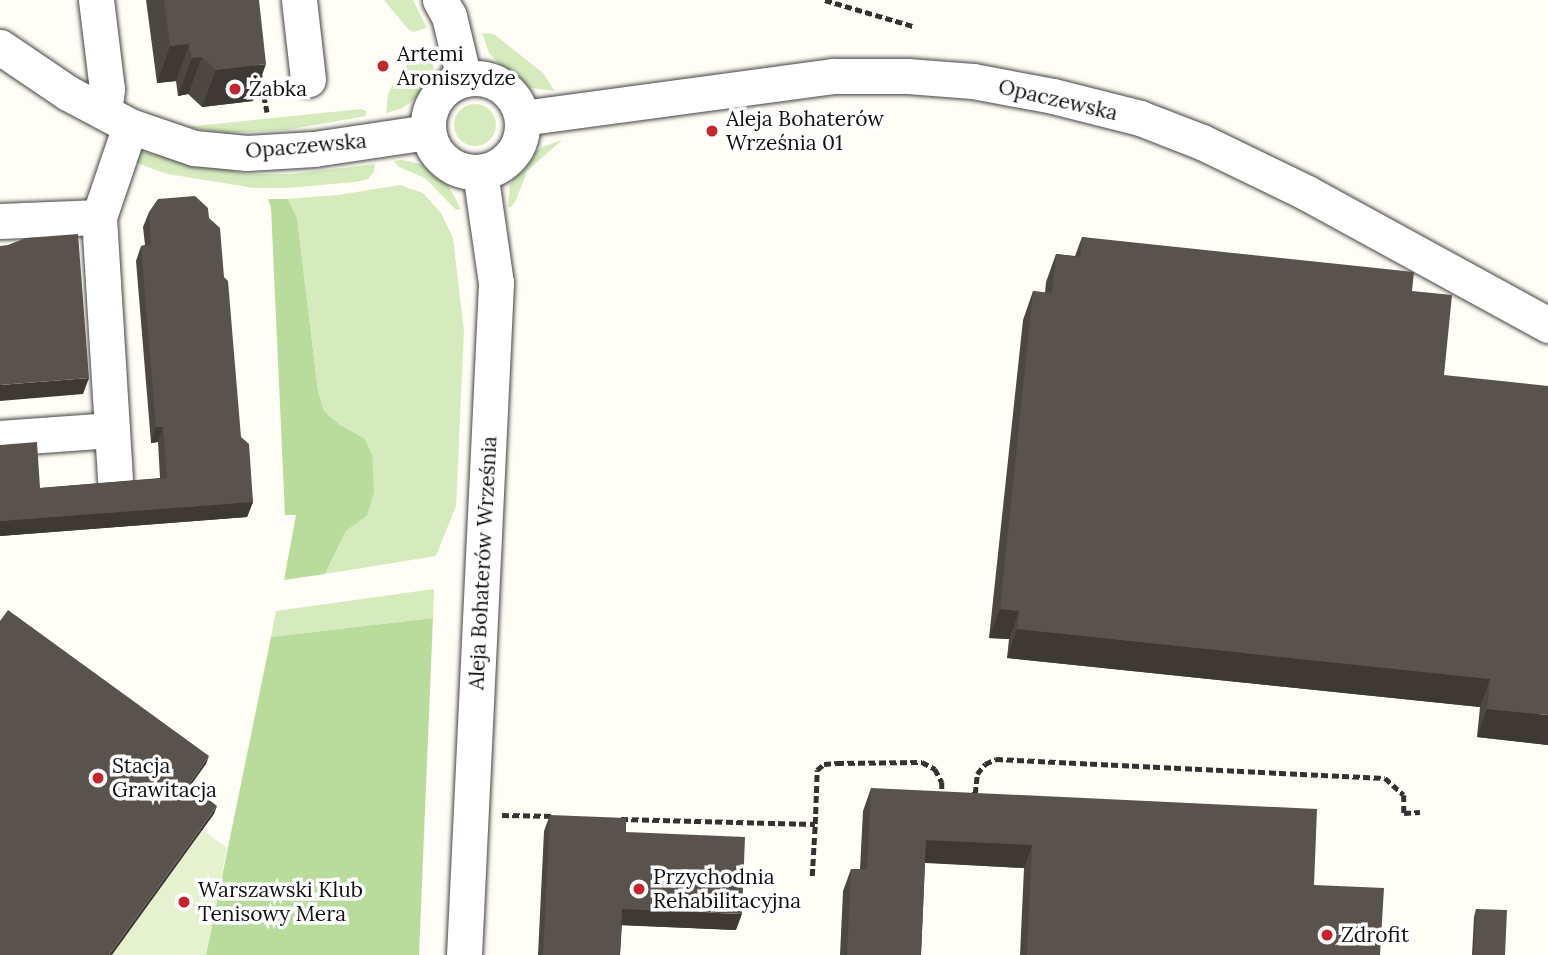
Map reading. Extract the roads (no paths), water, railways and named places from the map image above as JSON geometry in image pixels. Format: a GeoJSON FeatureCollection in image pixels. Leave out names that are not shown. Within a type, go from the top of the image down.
{"type":"FeatureCollection","features":[{"type":"Feature","properties":{"kind":"street"},"geometry":{"type":"LineString","coordinates":[[96,0],[107,89],[117,119],[116,174],[99,217],[115,479]]}},
{"type":"Feature","properties":{"kind":"street"},"geometry":{"type":"LineString","coordinates":[[299,0],[308,79]]}},
{"type":"Feature","properties":{"kind":"street"},"geometry":{"type":"LineString","coordinates":[[440,0],[449,16],[464,79]]}},
{"type":"Feature","properties":{"kind":"street","name":"Opaczewska"},"geometry":{"type":"LineString","coordinates":[[0,47],[68,93],[117,119],[194,148],[247,153],[314,149],[428,132]]}},
{"type":"Feature","properties":{"kind":"street","name":"Opaczewska"},"geometry":{"type":"LineString","coordinates":[[522,118],[834,76],[907,76],[973,81],[1053,96],[1140,118],[1202,142],[1307,192],[1548,325]]}},
{"type":"Feature","properties":{"kind":"street"},"geometry":{"type":"LineString","coordinates":[[480,78],[508,91],[517,103],[522,118],[522,134],[512,154],[495,168],[480,172],[466,172],[446,163],[432,146],[428,132],[432,104],[451,84],[464,79],[480,78]]}},
{"type":"Feature","properties":{"kind":"street","name":"Aleja Bohaterów Września"},"geometry":{"type":"LineString","coordinates":[[464,955],[496,283],[480,172]]}},
{"type":"Feature","properties":{"kind":"street"},"geometry":{"type":"LineString","coordinates":[[0,221],[99,217]]}},
{"type":"Feature","properties":{"kind":"street"},"geometry":{"type":"LineString","coordinates":[[0,438],[112,430]]}},
{"type":"Feature","properties":{"kind":"place","name":"Artemi Aroniszydze"},"geometry":{"type":"Point","coordinates":[383,66]}},
{"type":"Feature","properties":{"kind":"place","name":"Żabka"},"geometry":{"type":"Point","coordinates":[235,89]}},
{"type":"Feature","properties":{"kind":"place","name":"Aleja Bohaterów Września 01"},"geometry":{"type":"Point","coordinates":[712,131]}},
{"type":"Feature","properties":{"kind":"place","name":"Stacja Grawitacja"},"geometry":{"type":"Point","coordinates":[98,778]}},
{"type":"Feature","properties":{"kind":"place","name":"Przychodnia Rehabilitacyjna"},"geometry":{"type":"Point","coordinates":[639,889]}},
{"type":"Feature","properties":{"kind":"place","name":"Warszawski Klub Tenisowy Mera"},"geometry":{"type":"Point","coordinates":[184,902]}},
{"type":"Feature","properties":{"kind":"place","name":"Zdrofit"},"geometry":{"type":"Point","coordinates":[1327,935]}}]}
